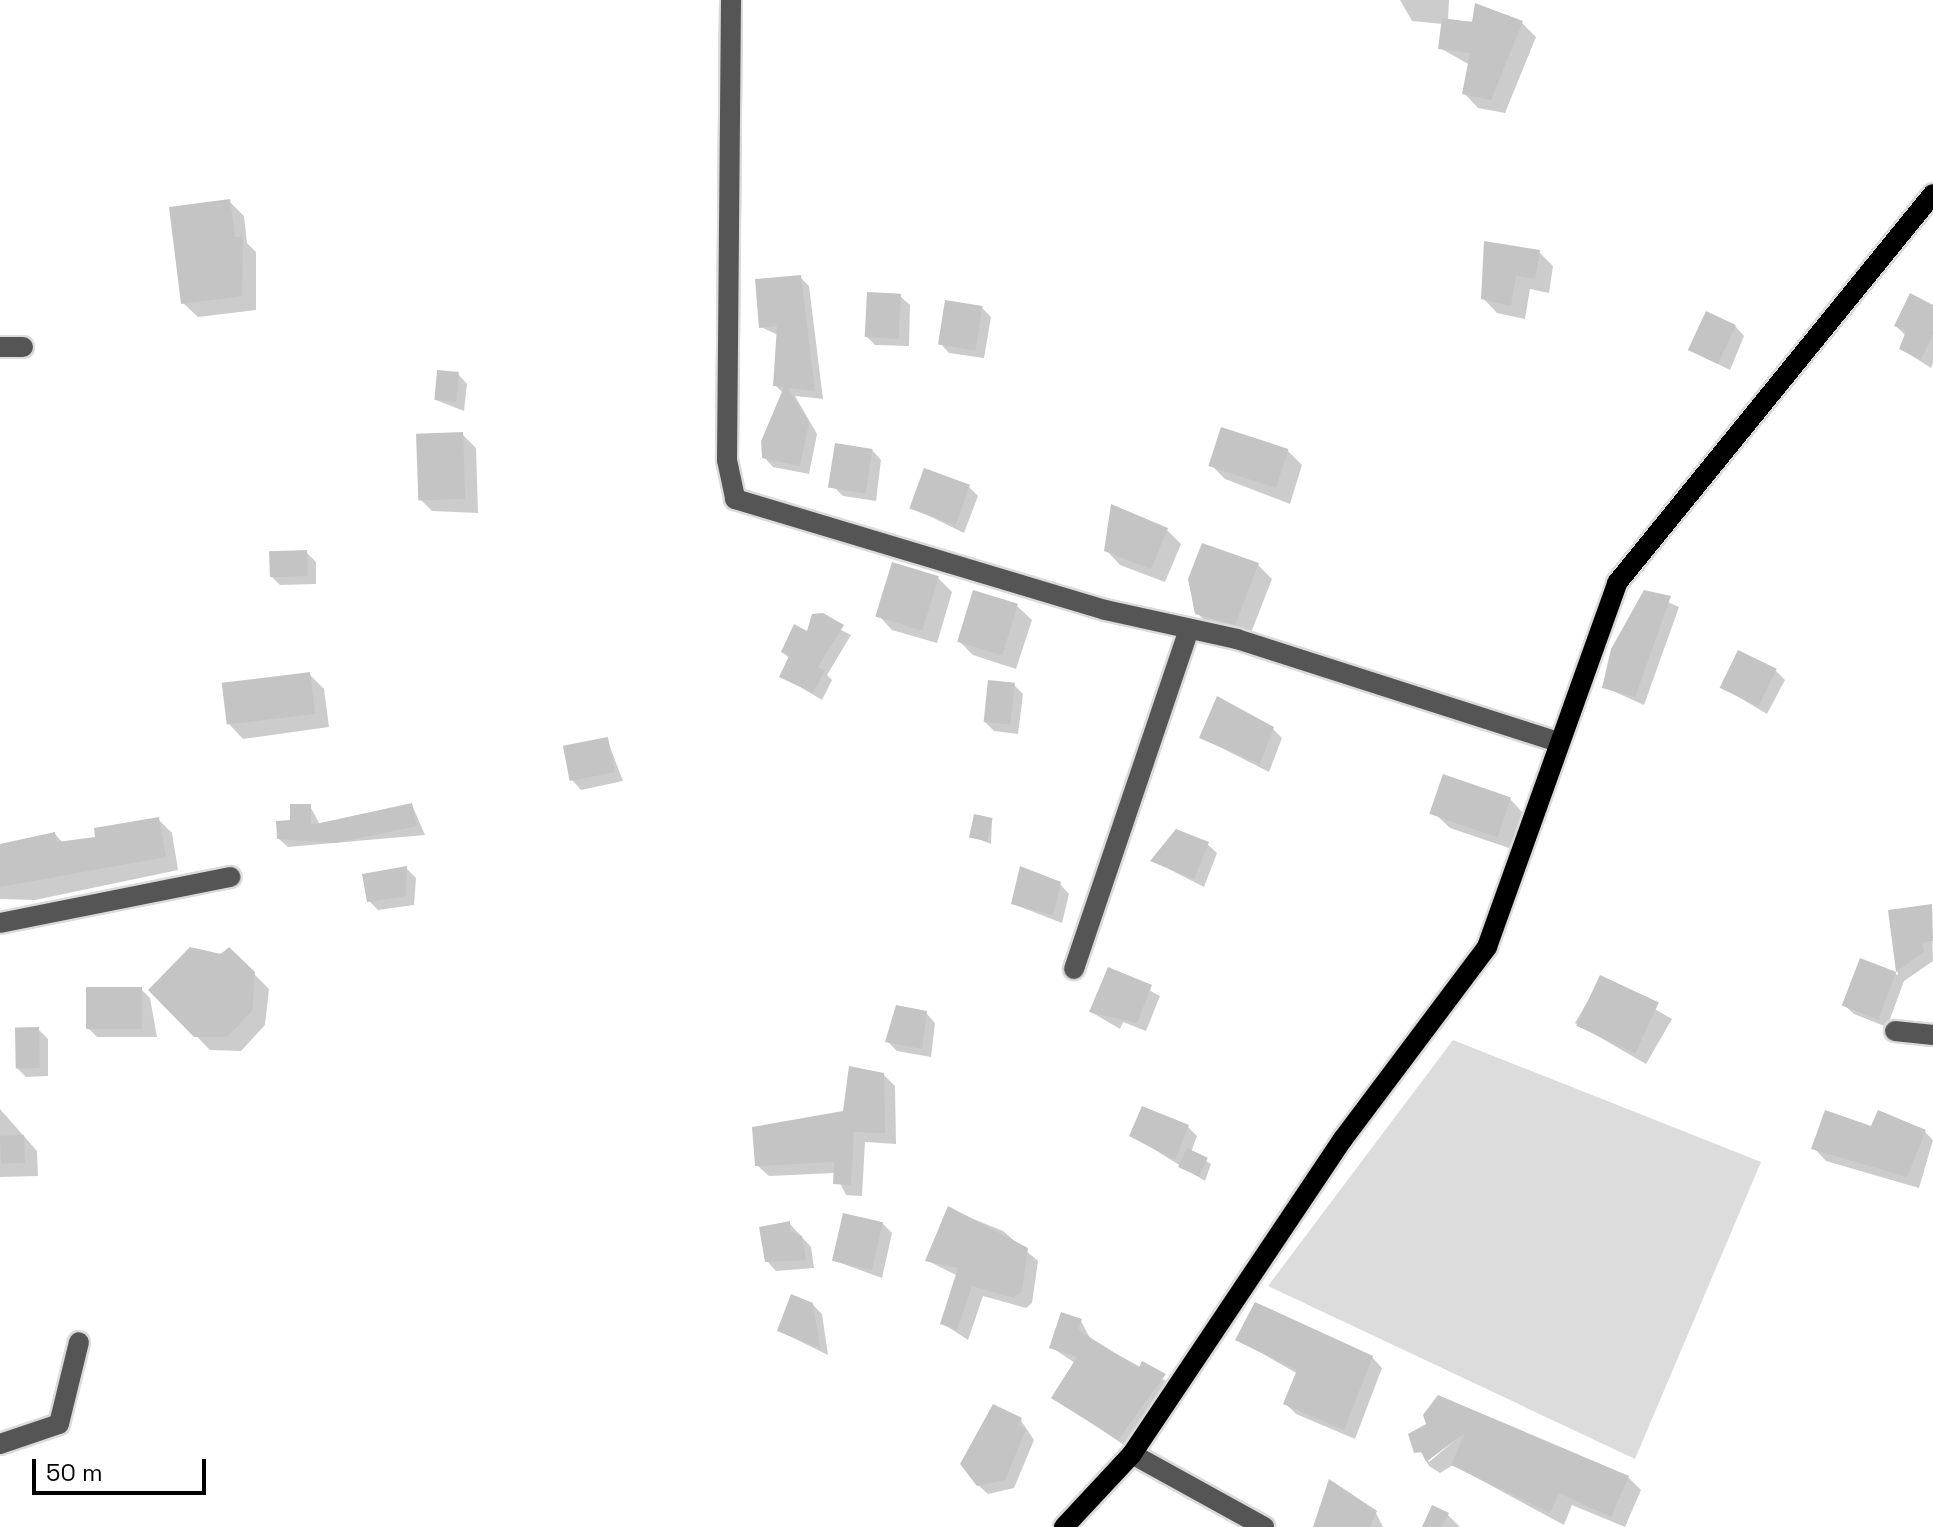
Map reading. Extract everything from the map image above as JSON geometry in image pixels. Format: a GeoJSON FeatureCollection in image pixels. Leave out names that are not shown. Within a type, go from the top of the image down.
{"type":"FeatureCollection","features":[{"type":"Feature","properties":{"kind":"main road"},"geometry":{"type":"LineString","coordinates":[[1064,1527],[1132,1454],[1317,1176],[1487,947],[1617,583],[1933,194]]}},
{"type":"Feature","properties":{"kind":"street"},"geometry":{"type":"LineString","coordinates":[[731,0],[727,460],[735,499],[1189,630],[1558,742]]}},
{"type":"Feature","properties":{"kind":"street"},"geometry":{"type":"LineString","coordinates":[[0,347],[23,347]]}},
{"type":"Feature","properties":{"kind":"street"},"geometry":{"type":"LineString","coordinates":[[1074,969],[1189,630]]}},
{"type":"Feature","properties":{"kind":"street"},"geometry":{"type":"LineString","coordinates":[[0,923],[230,877]]}},
{"type":"Feature","properties":{"kind":"street"},"geometry":{"type":"LineString","coordinates":[[1895,1031],[1933,1035]]}},
{"type":"Feature","properties":{"kind":"street"},"geometry":{"type":"LineString","coordinates":[[0,1444],[59,1424],[79,1342]]}},
{"type":"Feature","properties":{"kind":"street"},"geometry":{"type":"LineString","coordinates":[[1132,1454],[1264,1527]]}},
{"type":"Feature","properties":{"kind":"shaded area"},"geometry":{"type":"Polygon","coordinates":[[[1453,1040],[1761,1162],[1635,1459],[1268,1286],[1453,1040]]]}},
{"type":"Feature","properties":{"kind":"building"},"geometry":{"type":"Polygon","coordinates":[[[1475,3],[1523,21],[1491,100],[1462,94],[1470,53],[1438,49],[1442,18],[1472,22],[1475,3]]]}},
{"type":"Feature","properties":{"kind":"building"},"geometry":{"type":"Polygon","coordinates":[[[230,199],[235,237],[243,236],[242,296],[181,304],[169,207],[230,199]]]}},
{"type":"Feature","properties":{"kind":"building"},"geometry":{"type":"Polygon","coordinates":[[[1484,241],[1540,250],[1535,279],[1516,276],[1511,306],[1481,299],[1484,241]]]}},
{"type":"Feature","properties":{"kind":"building"},"geometry":{"type":"Polygon","coordinates":[[[801,275],[815,391],[788,388],[809,423],[800,466],[762,458],[761,441],[784,387],[773,386],[777,326],[759,328],[755,279],[801,275]]]}},
{"type":"Feature","properties":{"kind":"building"},"geometry":{"type":"Polygon","coordinates":[[[867,292],[901,294],[899,339],[865,337],[867,292]]]}},
{"type":"Feature","properties":{"kind":"building"},"geometry":{"type":"Polygon","coordinates":[[[1910,293],[1933,305],[1933,334],[1921,360],[1899,349],[1906,331],[1894,326],[1910,293]]]}},
{"type":"Feature","properties":{"kind":"building"},"geometry":{"type":"Polygon","coordinates":[[[945,300],[983,306],[975,350],[938,344],[945,300]]]}},
{"type":"Feature","properties":{"kind":"building"},"geometry":{"type":"Polygon","coordinates":[[[1706,311],[1736,325],[1718,364],[1688,350],[1706,311]]]}},
{"type":"Feature","properties":{"kind":"building"},"geometry":{"type":"Polygon","coordinates":[[[437,370],[459,372],[456,402],[434,400],[437,370]]]}},
{"type":"Feature","properties":{"kind":"building"},"geometry":{"type":"Polygon","coordinates":[[[1221,427],[1289,449],[1276,488],[1208,466],[1221,427]]]}},
{"type":"Feature","properties":{"kind":"building"},"geometry":{"type":"Polygon","coordinates":[[[463,432],[465,499],[418,501],[416,434],[463,432]]]}},
{"type":"Feature","properties":{"kind":"building"},"geometry":{"type":"Polygon","coordinates":[[[835,443],[873,449],[865,493],[828,487],[835,443]]]}},
{"type":"Feature","properties":{"kind":"building"},"geometry":{"type":"Polygon","coordinates":[[[924,468],[970,485],[955,525],[909,508],[924,468]]]}},
{"type":"Feature","properties":{"kind":"building"},"geometry":{"type":"Polygon","coordinates":[[[1111,504],[1168,528],[1151,569],[1104,551],[1111,504]]]}},
{"type":"Feature","properties":{"kind":"building"},"geometry":{"type":"Polygon","coordinates":[[[1202,543],[1259,563],[1235,625],[1195,614],[1188,579],[1202,543]]]}},
{"type":"Feature","properties":{"kind":"building"},"geometry":{"type":"Polygon","coordinates":[[[307,550],[308,576],[270,577],[269,551],[307,550]]]}},
{"type":"Feature","properties":{"kind":"building"},"geometry":{"type":"Polygon","coordinates":[[[892,562],[939,576],[922,631],[875,617],[892,562]]]}},
{"type":"Feature","properties":{"kind":"building"},"geometry":{"type":"Polygon","coordinates":[[[973,590],[1018,604],[1002,655],[957,642],[973,590]]]}},
{"type":"Feature","properties":{"kind":"building"},"geometry":{"type":"Polygon","coordinates":[[[1644,590],[1671,596],[1635,697],[1602,688],[1611,649],[1644,590]]]}},
{"type":"Feature","properties":{"kind":"building"},"geometry":{"type":"Polygon","coordinates":[[[823,613],[844,625],[818,667],[825,670],[813,693],[779,677],[789,656],[781,652],[794,624],[807,631],[812,614],[823,613]]]}},
{"type":"Feature","properties":{"kind":"building"},"geometry":{"type":"Polygon","coordinates":[[[1738,650],[1777,669],[1758,707],[1720,688],[1738,650]]]}},
{"type":"Feature","properties":{"kind":"building"},"geometry":{"type":"Polygon","coordinates":[[[310,672],[315,714],[227,725],[222,683],[310,672]]]}},
{"type":"Feature","properties":{"kind":"building"},"geometry":{"type":"Polygon","coordinates":[[[988,680],[1015,683],[1010,725],[984,722],[988,680]]]}},
{"type":"Feature","properties":{"kind":"building"},"geometry":{"type":"Polygon","coordinates":[[[1217,696],[1274,727],[1260,764],[1199,738],[1217,696]]]}},
{"type":"Feature","properties":{"kind":"building"},"geometry":{"type":"Polygon","coordinates":[[[608,737],[615,772],[570,781],[563,746],[608,737]]]}},
{"type":"Feature","properties":{"kind":"building"},"geometry":{"type":"Polygon","coordinates":[[[1443,774],[1511,797],[1497,837],[1429,814],[1443,774]]]}},
{"type":"Feature","properties":{"kind":"building"},"geometry":{"type":"Polygon","coordinates":[[[412,803],[417,826],[335,843],[277,839],[276,821],[290,820],[290,804],[311,804],[311,825],[412,803]]]}},
{"type":"Feature","properties":{"kind":"building"},"geometry":{"type":"Polygon","coordinates":[[[974,814],[993,818],[988,841],[969,837],[974,814]]]}},
{"type":"Feature","properties":{"kind":"building"},"geometry":{"type":"Polygon","coordinates":[[[159,817],[166,857],[0,887],[0,844],[55,832],[57,842],[95,837],[94,828],[159,817]]]}},
{"type":"Feature","properties":{"kind":"building"},"geometry":{"type":"Polygon","coordinates":[[[1176,829],[1209,842],[1194,879],[1150,861],[1176,829]]]}},
{"type":"Feature","properties":{"kind":"building"},"geometry":{"type":"Polygon","coordinates":[[[407,866],[406,896],[367,902],[362,874],[407,866]]]}},
{"type":"Feature","properties":{"kind":"building"},"geometry":{"type":"Polygon","coordinates":[[[1020,866],[1061,882],[1053,915],[1011,904],[1020,866]]]}},
{"type":"Feature","properties":{"kind":"building"},"geometry":{"type":"Polygon","coordinates":[[[1932,904],[1933,941],[1922,943],[1924,952],[1896,972],[1888,910],[1932,904]]]}},
{"type":"Feature","properties":{"kind":"building"},"geometry":{"type":"Polygon","coordinates":[[[190,947],[221,954],[229,947],[255,972],[252,1011],[227,1037],[194,1037],[148,990],[190,947]]]}},
{"type":"Feature","properties":{"kind":"building"},"geometry":{"type":"Polygon","coordinates":[[[1860,958],[1896,972],[1878,1020],[1842,1006],[1860,958]]]}},
{"type":"Feature","properties":{"kind":"building"},"geometry":{"type":"Polygon","coordinates":[[[1108,967],[1152,985],[1137,1023],[1089,1012],[1108,967]]]}},
{"type":"Feature","properties":{"kind":"building"},"geometry":{"type":"Polygon","coordinates":[[[1600,975],[1659,1002],[1635,1053],[1576,1026],[1600,975]]]}},
{"type":"Feature","properties":{"kind":"building"},"geometry":{"type":"Polygon","coordinates":[[[86,987],[142,987],[142,1029],[86,1029],[86,987]]]}},
{"type":"Feature","properties":{"kind":"building"},"geometry":{"type":"Polygon","coordinates":[[[896,1005],[927,1011],[922,1049],[885,1042],[896,1005]]]}},
{"type":"Feature","properties":{"kind":"building"},"geometry":{"type":"Polygon","coordinates":[[[15,1027],[39,1027],[40,1068],[16,1068],[15,1027]]]}},
{"type":"Feature","properties":{"kind":"building"},"geometry":{"type":"Polygon","coordinates":[[[849,1066],[884,1073],[885,1133],[854,1132],[851,1185],[833,1184],[834,1162],[755,1166],[752,1127],[843,1111],[849,1066]]]}},
{"type":"Feature","properties":{"kind":"building"},"geometry":{"type":"Polygon","coordinates":[[[1142,1106],[1189,1125],[1175,1160],[1129,1136],[1142,1106]]]}},
{"type":"Feature","properties":{"kind":"building"},"geometry":{"type":"Polygon","coordinates":[[[1825,1110],[1871,1126],[1878,1110],[1926,1130],[1907,1177],[1811,1149],[1825,1110]]]}},
{"type":"Feature","properties":{"kind":"building"},"geometry":{"type":"Polygon","coordinates":[[[24,1135],[25,1163],[1,1164],[0,1136],[24,1135]]]}},
{"type":"Feature","properties":{"kind":"building"},"geometry":{"type":"Polygon","coordinates":[[[1187,1148],[1208,1158],[1199,1177],[1178,1167],[1187,1148]]]}},
{"type":"Feature","properties":{"kind":"building"},"geometry":{"type":"Polygon","coordinates":[[[948,1206],[1028,1248],[1022,1291],[1014,1298],[972,1286],[957,1330],[940,1324],[958,1268],[925,1261],[948,1206]]]}},
{"type":"Feature","properties":{"kind":"building"},"geometry":{"type":"Polygon","coordinates":[[[843,1213],[883,1222],[872,1270],[832,1261],[843,1213]]]}},
{"type":"Feature","properties":{"kind":"building"},"geometry":{"type":"Polygon","coordinates":[[[790,1221],[790,1231],[802,1236],[806,1260],[765,1262],[759,1227],[790,1221]]]}},
{"type":"Feature","properties":{"kind":"building"},"geometry":{"type":"Polygon","coordinates":[[[791,1294],[813,1303],[820,1348],[777,1331],[791,1294]]]}},
{"type":"Feature","properties":{"kind":"building"},"geometry":{"type":"Polygon","coordinates":[[[1255,1302],[1373,1356],[1344,1430],[1283,1404],[1297,1370],[1235,1340],[1255,1302]]]}},
{"type":"Feature","properties":{"kind":"building"},"geometry":{"type":"Polygon","coordinates":[[[1061,1312],[1082,1319],[1078,1330],[1139,1368],[1142,1361],[1166,1374],[1118,1440],[1051,1398],[1077,1357],[1049,1348],[1061,1312]]]}},
{"type":"Feature","properties":{"kind":"building"},"geometry":{"type":"Polygon","coordinates":[[[1438,1395],[1629,1476],[1611,1517],[1559,1493],[1550,1513],[1451,1465],[1465,1433],[1426,1462],[1422,1452],[1414,1453],[1408,1434],[1426,1424],[1423,1415],[1438,1395]]]}},
{"type":"Feature","properties":{"kind":"building"},"geometry":{"type":"Polygon","coordinates":[[[993,1404],[1022,1418],[1018,1425],[1026,1429],[1005,1480],[977,1486],[960,1464],[993,1404]]]}},
{"type":"Feature","properties":{"kind":"building"},"geometry":{"type":"Polygon","coordinates":[[[1329,1479],[1377,1511],[1370,1527],[1313,1527],[1329,1479]]]}},
{"type":"Feature","properties":{"kind":"building"},"geometry":{"type":"Polygon","coordinates":[[[1432,1505],[1449,1513],[1442,1527],[1422,1527],[1432,1505]]]}}]}
